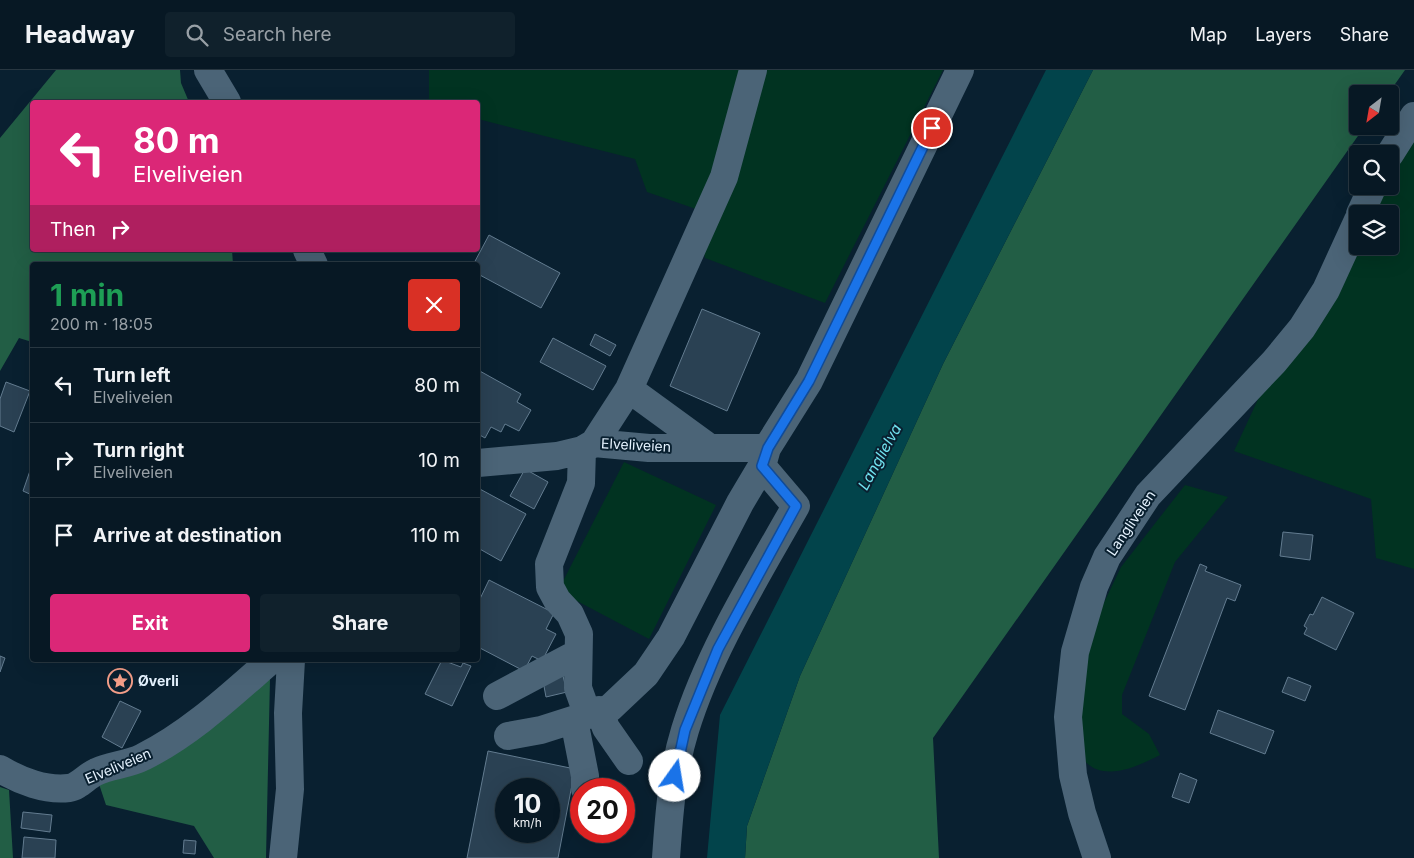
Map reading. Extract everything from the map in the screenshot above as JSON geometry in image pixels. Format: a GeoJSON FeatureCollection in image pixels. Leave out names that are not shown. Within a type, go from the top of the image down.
{"type":"FeatureCollection","features":[{"type":"Feature","properties":{"kind":"street"},"geometry":{"type":"LineString","coordinates":[[208,70],[226,100]]}},
{"type":"Feature","properties":{"kind":"street"},"geometry":{"type":"LineString","coordinates":[[584,778],[586,715],[578,688],[579,634],[570,614],[557,600],[550,587],[548,564],[581,483],[588,447],[629,389],[724,177],[753,70]]}},
{"type":"Feature","properties":{"kind":"street"},"geometry":{"type":"LineString","coordinates":[[508,736],[541,730],[610,708],[646,674],[671,637],[740,503],[809,381],[960,70]]}},
{"type":"Feature","properties":{"kind":"street"},"geometry":{"type":"LineString","coordinates":[[1396,145],[1414,116]]}},
{"type":"Feature","properties":{"kind":"street","name":"Langliveien"},"geometry":{"type":"LineString","coordinates":[[1097,858],[1082,813],[1073,776],[1068,718],[1074,652],[1094,587],[1107,557],[1148,495],[1274,362],[1302,328],[1326,290],[1349,240]]}},
{"type":"Feature","properties":{"kind":"street"},"geometry":{"type":"LineString","coordinates":[[629,389],[710,448]]}},
{"type":"Feature","properties":{"kind":"street","name":"Elveliveien"},"geometry":{"type":"LineString","coordinates":[[480,463],[557,456],[588,447],[710,448],[765,457]]}},
{"type":"Feature","properties":{"kind":"street"},"geometry":{"type":"LineString","coordinates":[[666,858],[671,791],[685,730],[718,649],[796,506],[765,457]]}},
{"type":"Feature","properties":{"kind":"street"},"geometry":{"type":"LineString","coordinates":[[497,696],[578,653]]}},
{"type":"Feature","properties":{"kind":"street","name":"Elveliveien"},"geometry":{"type":"LineString","coordinates":[[0,769],[23,781],[42,786],[72,788],[97,772],[125,765],[163,746],[221,704],[269,662]]}},
{"type":"Feature","properties":{"kind":"street"},"geometry":{"type":"LineString","coordinates":[[283,858],[290,789],[288,713],[291,662]]}},
{"type":"Feature","properties":{"kind":"street"},"geometry":{"type":"LineString","coordinates":[[586,715],[606,728],[629,761]]}},
{"type":"Feature","properties":{"kind":"shaded area"},"geometry":{"type":"Polygon","coordinates":[[[56,70],[180,70],[181,83],[188,100],[31,100],[56,70]]]}},
{"type":"Feature","properties":{"kind":"shaded area"},"geometry":{"type":"Polygon","coordinates":[[[429,70],[943,70],[825,303],[705,258],[696,209],[647,192],[635,159],[480,120],[480,100],[429,100],[429,70]]]}},
{"type":"Feature","properties":{"kind":"shaded area"},"geometry":{"type":"Polygon","coordinates":[[[1093,70],[1405,70],[1394,85],[1349,85],[1349,135],[1359,135],[1352,145],[1349,145],[1349,149],[933,738],[939,858],[745,858],[747,826],[800,676],[943,364],[1093,70]]]}},
{"type":"Feature","properties":{"kind":"shaded area"},"geometry":{"type":"Polygon","coordinates":[[[30,102],[30,252],[232,252],[233,262],[30,262],[30,341],[19,338],[0,371],[0,138],[30,102]]]}},
{"type":"Feature","properties":{"kind":"shaded area"},"geometry":{"type":"Polygon","coordinates":[[[1414,140],[1414,569],[1376,558],[1371,499],[1234,451],[1260,395],[1354,255],[1399,255],[1399,205],[1379,205],[1383,195],[1399,195],[1399,164],[1414,140]]]}},
{"type":"Feature","properties":{"kind":"shaded area"},"geometry":{"type":"Polygon","coordinates":[[[624,462],[716,505],[649,639],[558,591],[624,462]]]}},
{"type":"Feature","properties":{"kind":"shaded area"},"geometry":{"type":"Polygon","coordinates":[[[1185,485],[1228,497],[1175,562],[1122,695],[1122,714],[1149,734],[1160,755],[1121,770],[1104,771],[1096,769],[1083,760],[1080,702],[1090,632],[1121,567],[1185,485]]]}},
{"type":"Feature","properties":{"kind":"shaded area"},"geometry":{"type":"Polygon","coordinates":[[[270,679],[266,858],[214,858],[194,826],[106,805],[98,781],[270,679]]]}},
{"type":"Feature","properties":{"kind":"shaded area"},"geometry":{"type":"Polygon","coordinates":[[[0,787],[9,790],[13,858],[0,858],[0,787]]]}},
{"type":"Feature","properties":{"kind":"water","name":"Langlielva"},"geometry":{"type":"Polygon","coordinates":[[[1046,70],[1093,70],[943,364],[800,676],[747,826],[745,858],[707,858],[720,715],[1046,70]]]}},
{"type":"Feature","properties":{"kind":"building"},"geometry":{"type":"Polygon","coordinates":[[[489,235],[560,273],[541,308],[480,275],[480,262],[475,262],[489,235]]]}},
{"type":"Feature","properties":{"kind":"building"},"geometry":{"type":"Polygon","coordinates":[[[702,309],[760,333],[727,411],[670,386],[702,309]]]}},
{"type":"Feature","properties":{"kind":"building"},"geometry":{"type":"Polygon","coordinates":[[[595,334],[616,345],[610,356],[590,345],[595,334]]]}},
{"type":"Feature","properties":{"kind":"building"},"geometry":{"type":"Polygon","coordinates":[[[553,338],[606,366],[593,390],[540,362],[553,338]]]}},
{"type":"Feature","properties":{"kind":"building"},"geometry":{"type":"Polygon","coordinates":[[[480,371],[521,394],[517,402],[531,410],[519,431],[505,424],[501,432],[491,427],[485,438],[480,435],[480,371]]]}},
{"type":"Feature","properties":{"kind":"building"},"geometry":{"type":"Polygon","coordinates":[[[6,382],[30,391],[14,432],[0,426],[0,399],[6,382]]]}},
{"type":"Feature","properties":{"kind":"building"},"geometry":{"type":"Polygon","coordinates":[[[525,469],[548,482],[534,509],[510,496],[525,469]]]}},
{"type":"Feature","properties":{"kind":"building"},"geometry":{"type":"Polygon","coordinates":[[[30,471],[30,494],[23,491],[30,471]]]}},
{"type":"Feature","properties":{"kind":"building"},"geometry":{"type":"Polygon","coordinates":[[[480,489],[526,514],[501,561],[480,549],[480,489]]]}},
{"type":"Feature","properties":{"kind":"building"},"geometry":{"type":"Polygon","coordinates":[[[1283,532],[1313,535],[1310,560],[1280,556],[1283,532]]]}},
{"type":"Feature","properties":{"kind":"building"},"geometry":{"type":"Polygon","coordinates":[[[1200,564],[1207,567],[1205,571],[1241,585],[1235,601],[1227,598],[1185,710],[1149,696],[1200,564]]]}},
{"type":"Feature","properties":{"kind":"building"},"geometry":{"type":"Polygon","coordinates":[[[489,580],[554,613],[546,629],[556,634],[542,661],[532,656],[524,671],[480,648],[480,599],[489,580]]]}},
{"type":"Feature","properties":{"kind":"building"},"geometry":{"type":"Polygon","coordinates":[[[1322,597],[1354,613],[1336,650],[1304,634],[1307,628],[1304,626],[1310,614],[1313,615],[1322,597]]]}},
{"type":"Feature","properties":{"kind":"building"},"geometry":{"type":"Polygon","coordinates":[[[0,656],[5,658],[0,672],[0,656]]]}},
{"type":"Feature","properties":{"kind":"building"},"geometry":{"type":"Polygon","coordinates":[[[441,662],[447,662],[461,667],[463,663],[471,666],[452,706],[425,694],[441,662]]]}},
{"type":"Feature","properties":{"kind":"building"},"geometry":{"type":"Polygon","coordinates":[[[563,676],[567,692],[546,697],[543,681],[563,676]]]}},
{"type":"Feature","properties":{"kind":"building"},"geometry":{"type":"Polygon","coordinates":[[[1288,677],[1311,686],[1305,701],[1282,692],[1288,677]]]}},
{"type":"Feature","properties":{"kind":"building"},"geometry":{"type":"Polygon","coordinates":[[[120,701],[141,711],[122,748],[102,737],[120,701]]]}},
{"type":"Feature","properties":{"kind":"building"},"geometry":{"type":"Polygon","coordinates":[[[1218,710],[1274,731],[1265,754],[1210,733],[1218,710]]]}},
{"type":"Feature","properties":{"kind":"building"},"geometry":{"type":"Polygon","coordinates":[[[488,751],[575,769],[573,778],[570,778],[570,795],[558,858],[467,858],[488,751]]]}},
{"type":"Feature","properties":{"kind":"building"},"geometry":{"type":"Polygon","coordinates":[[[1180,773],[1197,780],[1189,803],[1172,797],[1180,773]]]}},
{"type":"Feature","properties":{"kind":"building"},"geometry":{"type":"Polygon","coordinates":[[[23,812],[52,815],[50,832],[21,828],[23,812]]]}},
{"type":"Feature","properties":{"kind":"building"},"geometry":{"type":"Polygon","coordinates":[[[24,837],[56,840],[55,858],[22,858],[24,837]]]}},
{"type":"Feature","properties":{"kind":"building"},"geometry":{"type":"Polygon","coordinates":[[[184,840],[196,841],[195,854],[183,853],[184,840]]]}},
{"type":"Feature","properties":{"kind":"place","name":"Øverli"},"geometry":{"type":"Point","coordinates":[120,681]}},
{"type":"Feature","properties":{"kind":"route"},"geometry":{"type":"LineString","coordinates":[[675,776],[685,730],[718,649],[796,506],[762,466],[768,448],[788,412],[809,381],[932,128]]}}]}
